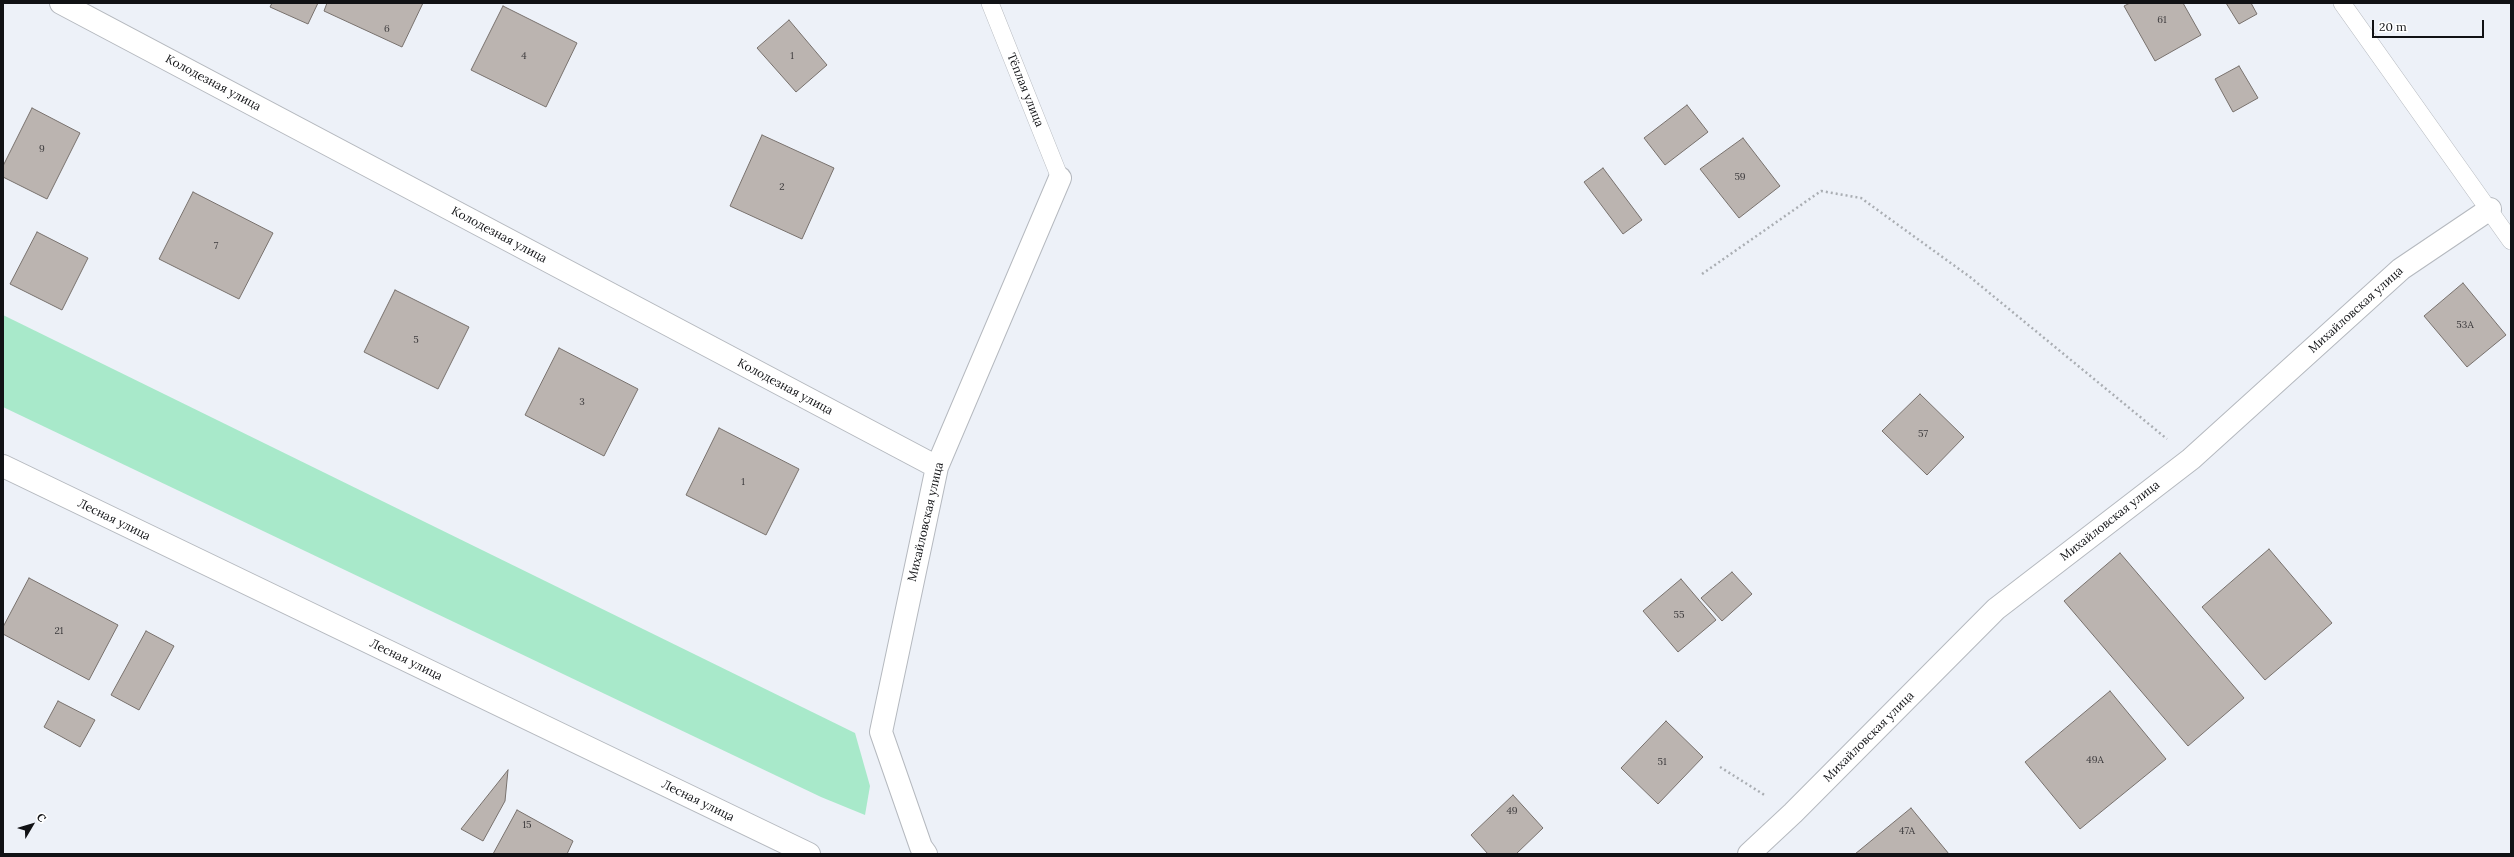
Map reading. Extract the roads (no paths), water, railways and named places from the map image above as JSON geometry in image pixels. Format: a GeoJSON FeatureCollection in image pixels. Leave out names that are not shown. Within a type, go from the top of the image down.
{"type":"FeatureCollection","features":[{"type":"Feature","properties":{"kind":"street","name":"Колодезная улица"},"geometry":{"type":"LineString","coordinates":[[61,3],[937,467]]}},
{"type":"Feature","properties":{"kind":"street","name":"Михайловская улица"},"geometry":{"type":"LineString","coordinates":[[926,854],[921,847],[881,732],[937,467],[1060,178]]}},
{"type":"Feature","properties":{"kind":"street","name":"Михайловская улица"},"geometry":{"type":"LineString","coordinates":[[1749,854],[1793,814],[1996,609],[2191,459],[2401,269],[2490,209]]}},
{"type":"Feature","properties":{"kind":"street","name":"Лесная улица"},"geometry":{"type":"LineString","coordinates":[[3,466],[809,854]]}},
{"type":"Feature","properties":{"kind":"lane","name":"Тёплая улица"},"geometry":{"type":"LineString","coordinates":[[990,3],[1060,178]]}},
{"type":"Feature","properties":{"kind":"lane"},"geometry":{"type":"LineString","coordinates":[[2342,3],[2490,209],[2511,241]]}}]}
